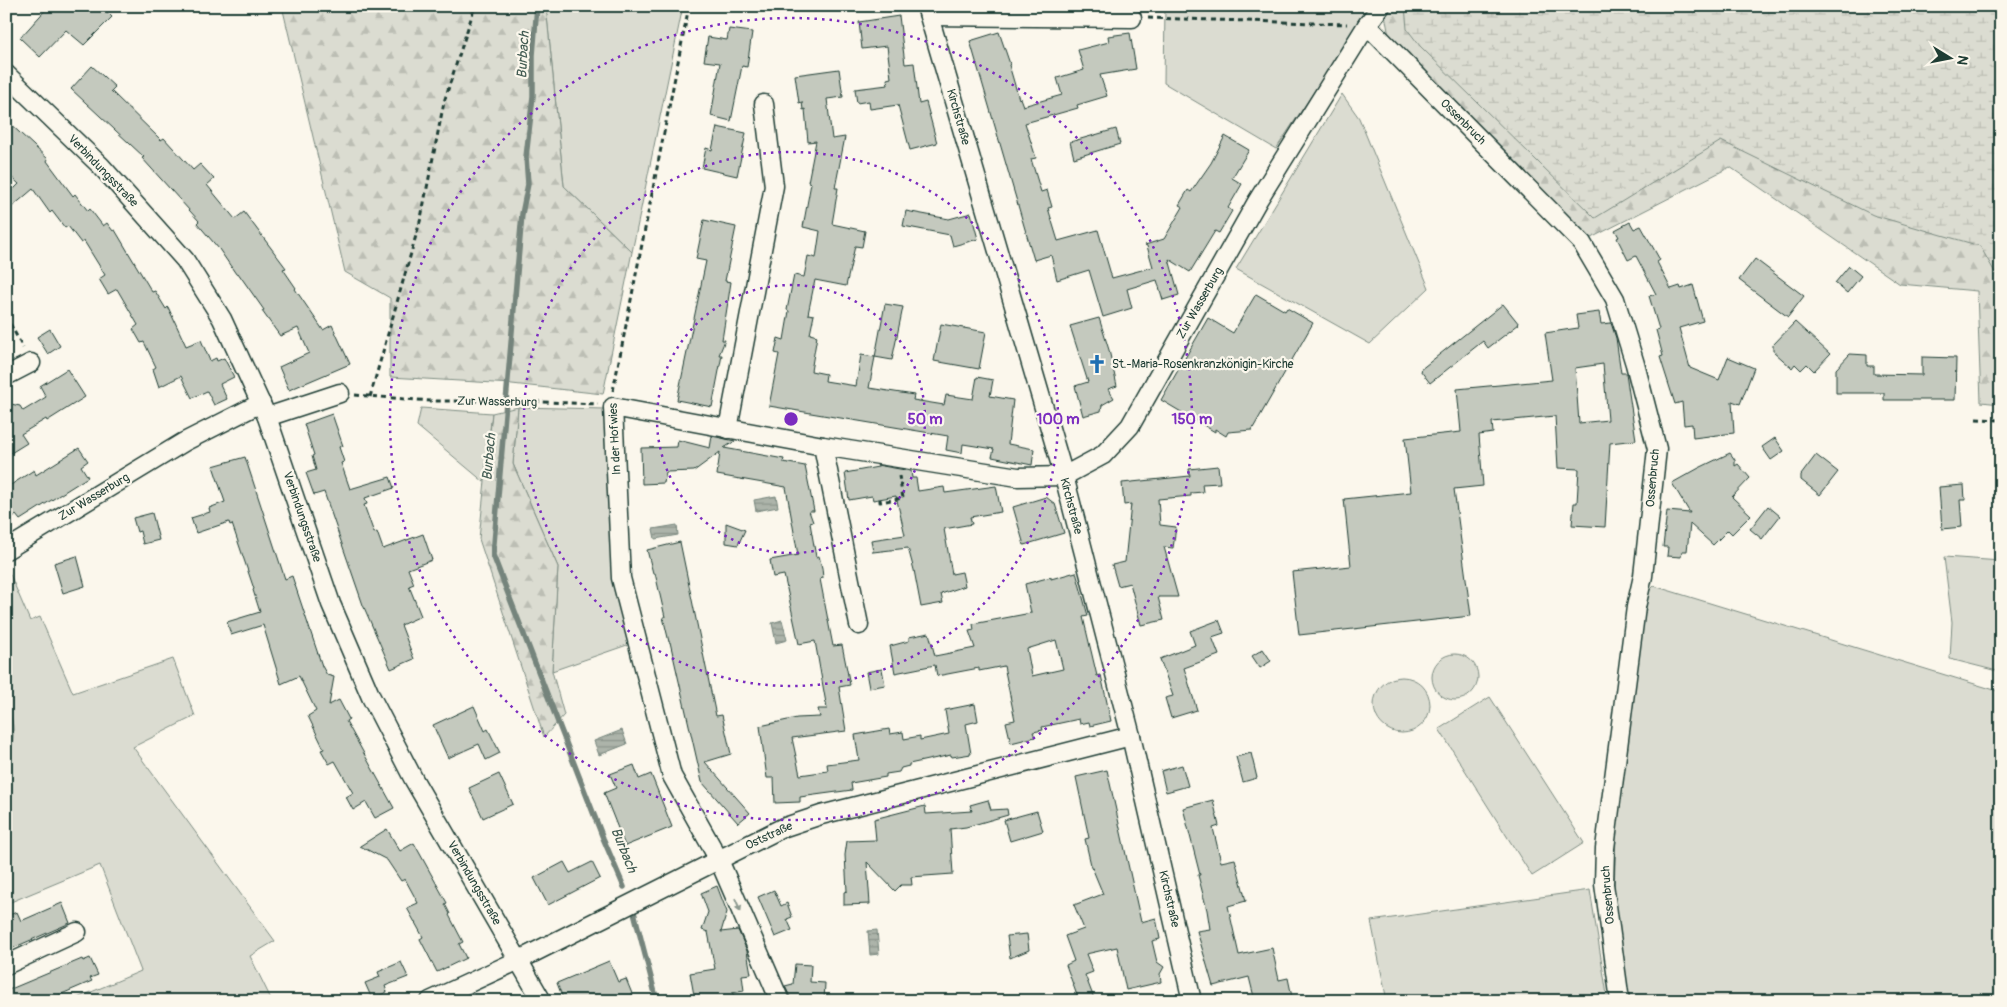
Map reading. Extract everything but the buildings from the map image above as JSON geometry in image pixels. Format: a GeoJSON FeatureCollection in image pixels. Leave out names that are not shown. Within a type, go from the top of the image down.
{"type":"FeatureCollection","features":[{"type":"Feature","properties":{"kind":"street","name":"Zur Wasserburg"},"geometry":{"type":"LineString","coordinates":[[613,407],[823,446],[1018,477],[1064,476],[1103,455],[1130,426],[1258,200],[1367,25],[1381,6]]}},
{"type":"Feature","properties":{"kind":"street","name":"Kirchstraße"},"geometry":{"type":"LineString","coordinates":[[1132,18],[928,11],[1064,476],[1131,736],[1192,1001]]}},
{"type":"Feature","properties":{"kind":"street","name":"Ossenbruch"},"geometry":{"type":"LineString","coordinates":[[1367,25],[1582,243],[1615,300],[1640,383],[1657,449],[1643,576],[1636,607],[1605,848],[1604,884],[1620,1001]]}},
{"type":"Feature","properties":{"kind":"street","name":"Verbindungsstraße"},"geometry":{"type":"LineString","coordinates":[[6,74],[101,166],[185,260],[222,319],[264,410],[331,604],[371,697],[414,780],[542,1001]]}},
{"type":"Feature","properties":{"kind":"street"},"geometry":{"type":"LineString","coordinates":[[728,429],[774,186],[764,104]]}},
{"type":"Feature","properties":{"kind":"street"},"geometry":{"type":"LineString","coordinates":[[6,376],[31,363]]}},
{"type":"Feature","properties":{"kind":"street","name":"Zur Wasserburg"},"geometry":{"type":"LineString","coordinates":[[6,550],[184,442],[264,410],[340,393]]}},
{"type":"Feature","properties":{"kind":"street","name":"In der Hofwies"},"geometry":{"type":"LineString","coordinates":[[613,407],[621,578],[672,776],[719,860],[780,1001]]}},
{"type":"Feature","properties":{"kind":"street"},"geometry":{"type":"LineString","coordinates":[[823,446],[859,625]]}},
{"type":"Feature","properties":{"kind":"street","name":"Oststraße"},"geometry":{"type":"LineString","coordinates":[[430,1001],[519,960],[782,828],[821,815],[1131,736]]}},
{"type":"Feature","properties":{"kind":"street"},"geometry":{"type":"LineString","coordinates":[[6,964],[77,932]]}},
{"type":"Feature","properties":{"kind":"path"},"geometry":{"type":"LineString","coordinates":[[370,397],[421,218],[444,102],[475,6]]}},
{"type":"Feature","properties":{"kind":"path","name":"In der Hofwies"},"geometry":{"type":"LineString","coordinates":[[613,407],[613,394],[637,264],[689,6]]}},
{"type":"Feature","properties":{"kind":"path"},"geometry":{"type":"LineString","coordinates":[[1132,18],[1367,25]]}},
{"type":"Feature","properties":{"kind":"path"},"geometry":{"type":"LineString","coordinates":[[6,316],[31,363]]}},
{"type":"Feature","properties":{"kind":"path","name":"Zur Wasserburg"},"geometry":{"type":"LineString","coordinates":[[340,393],[431,401],[516,401],[601,404],[613,407]]}},
{"type":"Feature","properties":{"kind":"path"},"geometry":{"type":"LineString","coordinates":[[1976,419],[2001,420]]}},
{"type":"Feature","properties":{"kind":"path"},"geometry":{"type":"LineString","coordinates":[[880,499],[880,502],[903,498],[896,458]]}},
{"type":"Feature","properties":{"kind":"green space"},"geometry":{"type":"Polygon","coordinates":[[[282,6],[546,6],[564,186],[632,252],[603,394],[512,384],[390,377],[390,298],[345,272],[282,6]]]}},
{"type":"Feature","properties":{"kind":"green space"},"geometry":{"type":"Polygon","coordinates":[[[546,6],[683,6],[632,252],[564,186],[546,6]]]}},
{"type":"Feature","properties":{"kind":"green space"},"geometry":{"type":"Polygon","coordinates":[[[1208,6],[1371,6],[1276,149],[1164,83],[1165,7],[1211,11],[1208,6]]]}},
{"type":"Feature","properties":{"kind":"green space"},"geometry":{"type":"Polygon","coordinates":[[[1392,6],[2001,6],[2001,404],[1981,402],[1977,291],[1900,284],[1730,167],[1591,238],[1389,36],[1385,15],[1392,6]]]}},
{"type":"Feature","properties":{"kind":"green space"},"geometry":{"type":"Polygon","coordinates":[[[1405,6],[2001,6],[2001,283],[1980,246],[1873,215],[1721,141],[1595,218],[1420,46],[1407,29],[1405,6]]]}},
{"type":"Feature","properties":{"kind":"green space"},"geometry":{"type":"Polygon","coordinates":[[[1342,94],[1359,118],[1429,288],[1370,344],[1236,269],[1342,94]]]}},
{"type":"Feature","properties":{"kind":"green space"},"geometry":{"type":"Polygon","coordinates":[[[518,407],[605,409],[633,643],[552,671],[558,567],[513,464],[518,407]]]}},
{"type":"Feature","properties":{"kind":"green space"},"geometry":{"type":"Polygon","coordinates":[[[518,407],[513,464],[558,567],[552,671],[564,715],[544,737],[479,539],[492,413],[518,407]]]}},
{"type":"Feature","properties":{"kind":"green space"},"geometry":{"type":"Polygon","coordinates":[[[421,408],[492,413],[484,482],[417,426],[421,408]]]}},
{"type":"Feature","properties":{"kind":"green space"},"geometry":{"type":"Polygon","coordinates":[[[1944,557],[2001,561],[2001,672],[1950,659],[1952,622],[1944,557]]]}},
{"type":"Feature","properties":{"kind":"green space"},"geometry":{"type":"Polygon","coordinates":[[[6,565],[30,621],[40,617],[73,693],[173,659],[195,716],[133,747],[275,941],[250,956],[272,1001],[70,1001],[141,971],[100,865],[6,904],[6,565]]]}},
{"type":"Feature","properties":{"kind":"green space"},"geometry":{"type":"Polygon","coordinates":[[[1654,586],[2001,692],[2001,1001],[1628,1001],[1614,892],[1616,835],[1644,596],[1654,586]]]}},
{"type":"Feature","properties":{"kind":"green space"},"geometry":{"type":"Polygon","coordinates":[[[1460,654],[1464,655],[1474,664],[1477,668],[1477,686],[1468,696],[1460,700],[1450,700],[1442,696],[1433,686],[1432,672],[1436,664],[1446,655],[1460,654]]]}},
{"type":"Feature","properties":{"kind":"green space"},"geometry":{"type":"Polygon","coordinates":[[[1402,677],[1413,679],[1422,685],[1428,694],[1430,705],[1428,716],[1422,725],[1413,731],[1402,733],[1391,731],[1382,725],[1376,716],[1374,705],[1376,694],[1382,685],[1391,679],[1402,677]]]}},
{"type":"Feature","properties":{"kind":"green space"},"geometry":{"type":"Polygon","coordinates":[[[1490,697],[1584,843],[1532,876],[1439,729],[1490,697]]]}},
{"type":"Feature","properties":{"kind":"green space"},"geometry":{"type":"Polygon","coordinates":[[[6,706],[12,720],[13,734],[11,749],[6,763],[6,706]]]}},
{"type":"Feature","properties":{"kind":"green space"},"geometry":{"type":"Polygon","coordinates":[[[1590,890],[1608,1001],[1387,1001],[1371,921],[1590,890]]]}},
{"type":"Feature","properties":{"kind":"shaded area"},"geometry":{"type":"Polygon","coordinates":[[[776,496],[778,507],[756,511],[754,500],[776,496]]]}},
{"type":"Feature","properties":{"kind":"shaded area"},"geometry":{"type":"Polygon","coordinates":[[[677,525],[678,535],[655,539],[653,529],[677,525]]]}},
{"type":"Feature","properties":{"kind":"shaded area"},"geometry":{"type":"Polygon","coordinates":[[[782,620],[787,640],[776,643],[772,623],[782,620]]]}},
{"type":"Feature","properties":{"kind":"shaded area"},"geometry":{"type":"Polygon","coordinates":[[[622,730],[627,744],[599,755],[594,741],[622,730]]]}},
{"type":"Feature","properties":{"kind":"shaded area"},"geometry":{"type":"Polygon","coordinates":[[[877,930],[879,954],[870,955],[868,931],[877,930]]]}},
{"type":"Feature","properties":{"kind":"waterway","name":"Burbach"},"geometry":{"type":"LineString","coordinates":[[537,6],[533,55],[533,96],[526,157],[528,184],[522,214],[493,555],[603,838],[624,887]]}},
{"type":"Feature","properties":{"kind":"waterway","name":"Burbach"},"geometry":{"type":"LineString","coordinates":[[634,912],[657,1001]]}},
{"type":"Feature","properties":{"kind":"place","name":"St.-Maria-Rosenkranzkönigin-Kirche"},"geometry":{"type":"Point","coordinates":[1097,364]}}]}
